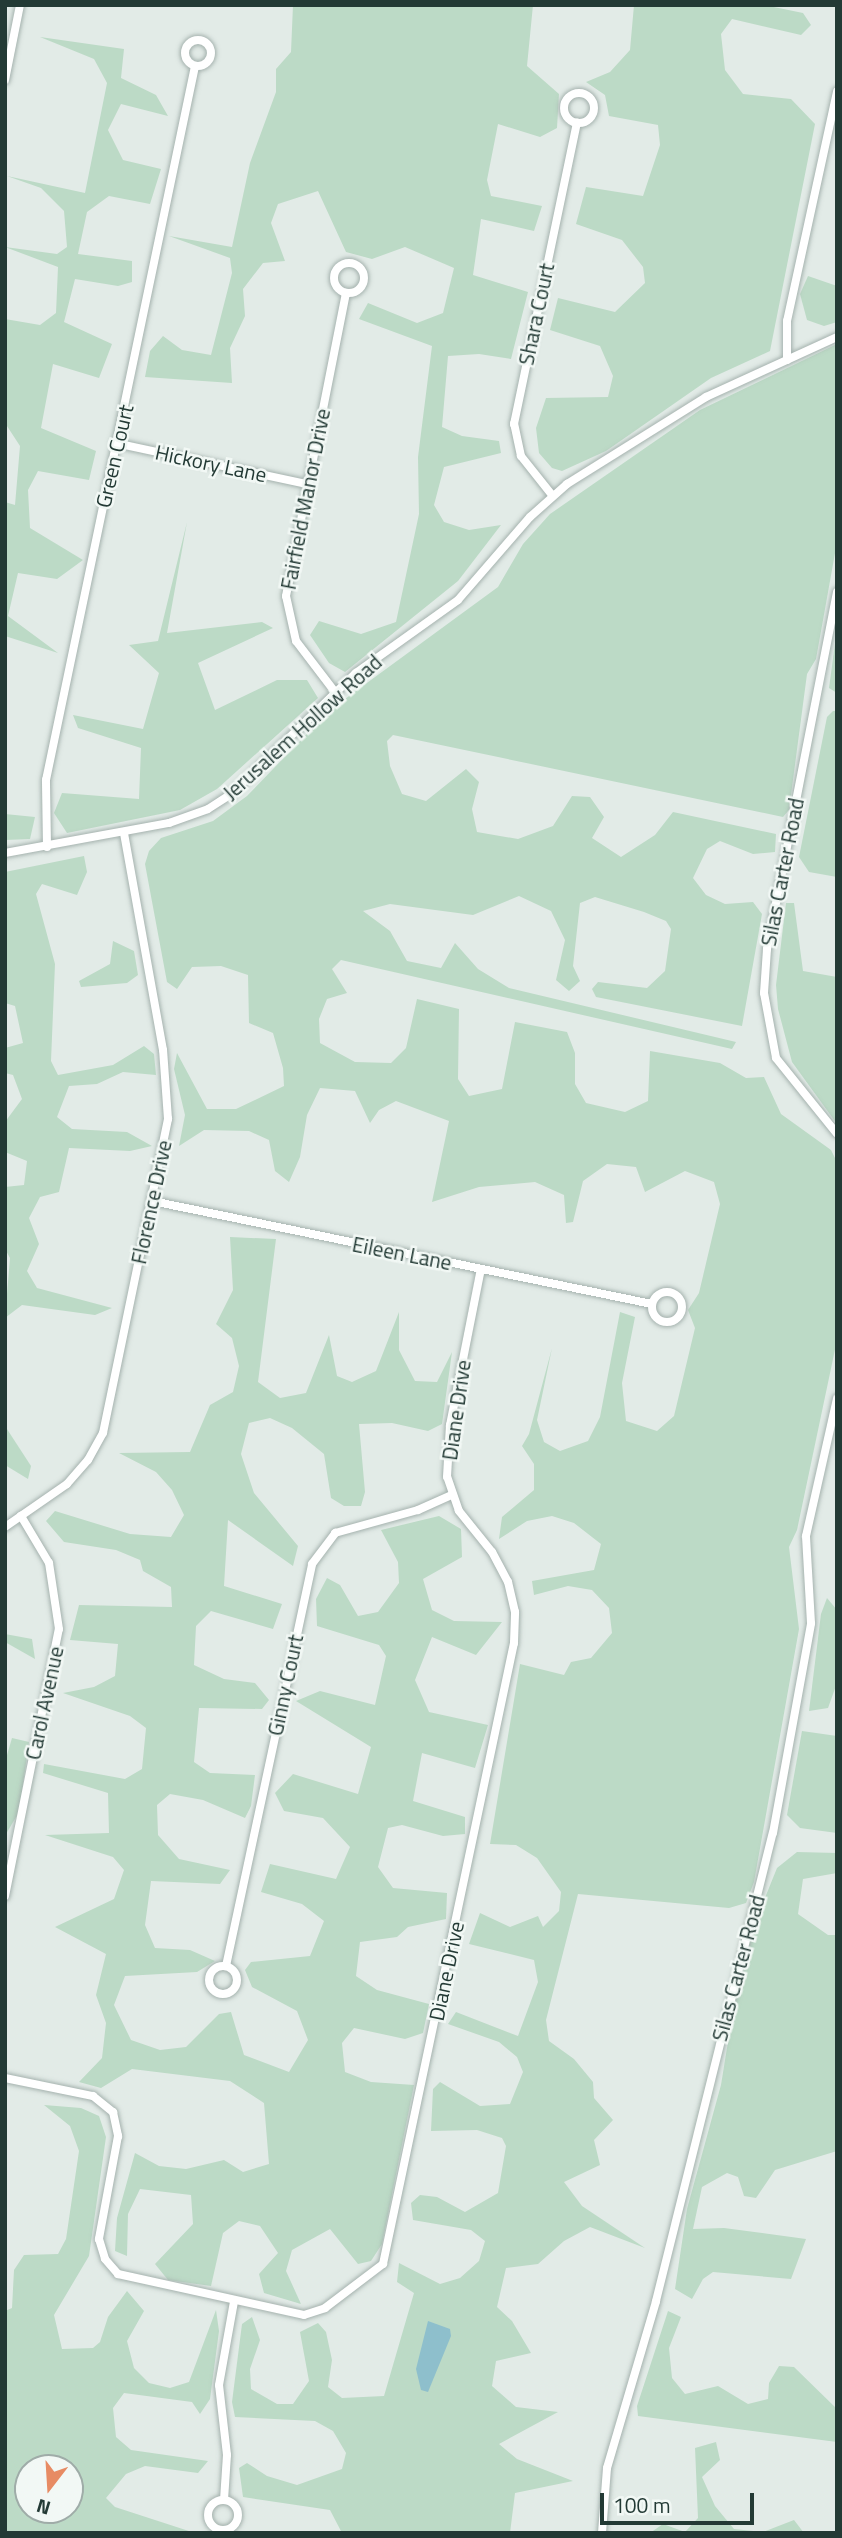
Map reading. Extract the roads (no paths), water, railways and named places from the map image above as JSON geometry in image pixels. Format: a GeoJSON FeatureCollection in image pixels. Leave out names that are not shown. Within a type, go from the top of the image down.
{"type":"FeatureCollection","features":[{"type":"Feature","properties":{"kind":"street"},"geometry":{"type":"LineString","coordinates":[[5,80],[20,5]]}},
{"type":"Feature","properties":{"kind":"street","name":"Green Court"},"geometry":{"type":"LineString","coordinates":[[47,847],[46,780],[195,66]]}},
{"type":"Feature","properties":{"kind":"street"},"geometry":{"type":"LineString","coordinates":[[787,359],[787,321],[837,91]]}},
{"type":"Feature","properties":{"kind":"street","name":"Shara Court"},"geometry":{"type":"LineString","coordinates":[[552,495],[521,456],[514,424],[577,123]]}},
{"type":"Feature","properties":{"kind":"street","name":"Fairfield Manor Drive"},"geometry":{"type":"LineString","coordinates":[[335,692],[308,660],[287,613],[289,575],[346,293]]}},
{"type":"Feature","properties":{"kind":"street","name":"Jerusalem Hollow Road"},"geometry":{"type":"LineString","coordinates":[[5,853],[124,833],[190,818],[231,794],[335,692],[458,600],[552,495],[706,397],[837,337]]}},
{"type":"Feature","properties":{"kind":"street","name":"Hickory Lane"},"geometry":{"type":"LineString","coordinates":[[115,443],[307,484]]}},
{"type":"Feature","properties":{"kind":"street","name":"Silas Carter Road"},"geometry":{"type":"LineString","coordinates":[[837,592],[767,948],[764,993],[776,1058],[837,1134]]}},
{"type":"Feature","properties":{"kind":"street","name":"Florence Drive"},"geometry":{"type":"LineString","coordinates":[[5,1527],[80,1472],[103,1433],[168,1119],[167,1080],[124,833]]}},
{"type":"Feature","properties":{"kind":"street","name":"Eileen Lane"},"geometry":{"type":"LineString","coordinates":[[152,1201],[652,1304]]}},
{"type":"Feature","properties":{"kind":"street","name":"Diane Drive"},"geometry":{"type":"LineString","coordinates":[[5,2078],[103,2101],[116,2118],[118,2136],[99,2239],[105,2259],[128,2278],[295,2315],[316,2313],[378,2272],[387,2252],[515,1626],[513,1596],[501,1567],[452,1495],[447,1477],[449,1432],[481,1269]]}},
{"type":"Feature","properties":{"kind":"street","name":"Silas Carter Road"},"geometry":{"type":"LineString","coordinates":[[602,2533],[601,2507],[611,2448],[656,2301],[774,1833],[811,1623],[806,1536],[836,1404]]}},
{"type":"Feature","properties":{"kind":"street","name":"Ginny Court"},"geometry":{"type":"LineString","coordinates":[[226,1966],[312,1564],[335,1533],[418,1510],[452,1495]]}},
{"type":"Feature","properties":{"kind":"street","name":"Carol Avenue"},"geometry":{"type":"LineString","coordinates":[[5,1896],[59,1629],[49,1563],[21,1516]]}},
{"type":"Feature","properties":{"kind":"street"},"geometry":{"type":"LineString","coordinates":[[224,2500],[227,2455],[219,2385],[234,2302]]}},
{"type":"Feature","properties":{"kind":"water"},"geometry":{"type":"Polygon","coordinates":[[[428,2321],[450,2329],[451,2336],[428,2392],[421,2390],[416,2369],[428,2321]]]}}]}
